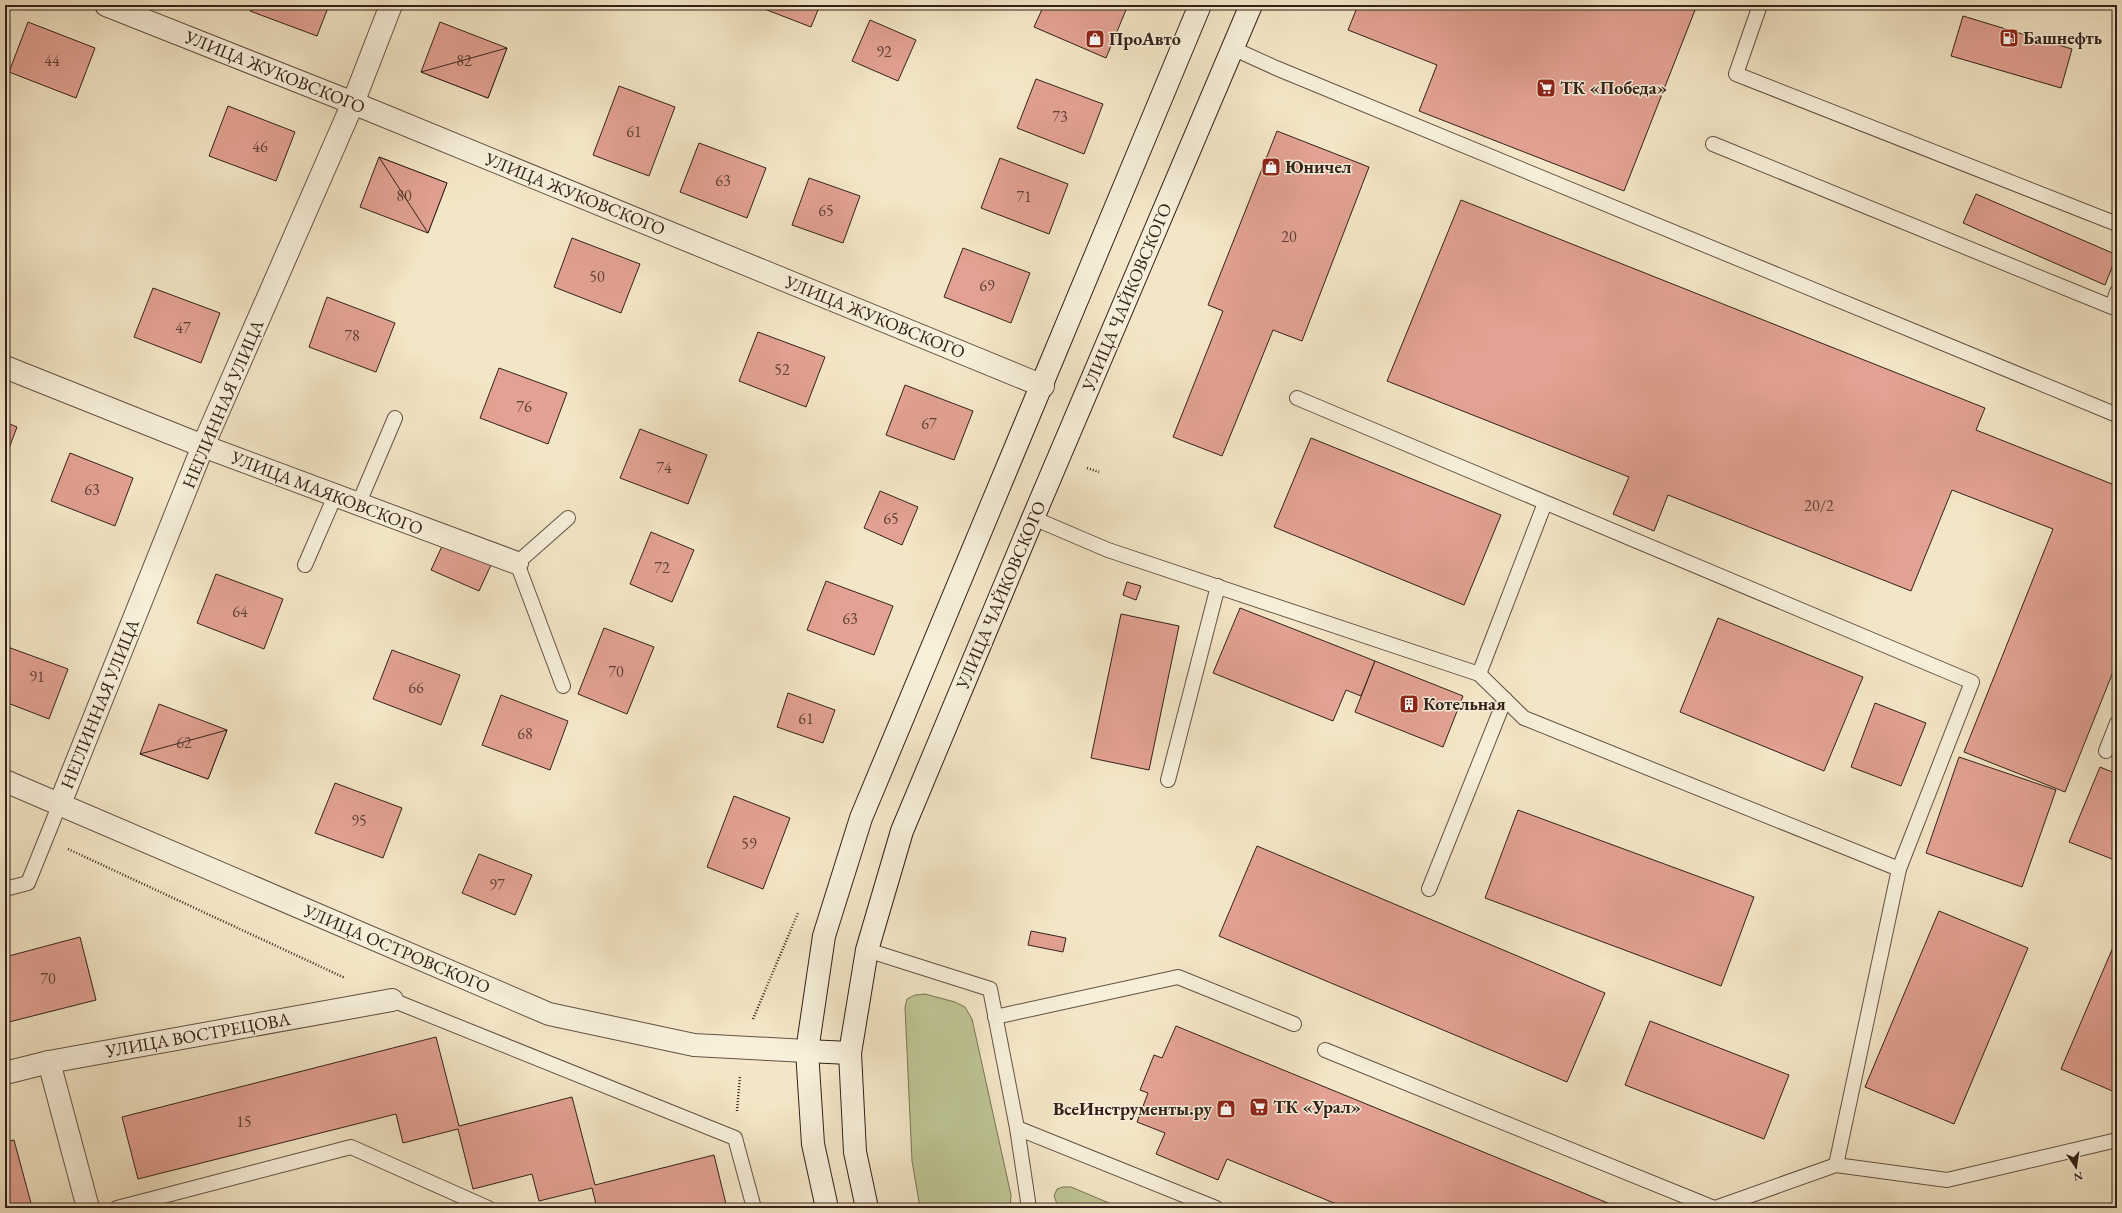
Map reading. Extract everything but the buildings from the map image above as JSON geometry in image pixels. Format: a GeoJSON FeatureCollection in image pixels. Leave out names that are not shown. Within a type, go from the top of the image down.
{"type":"FeatureCollection","features":[{"type":"Feature","properties":{"kind":"street","name":"УЛИЦА ЖУКОВСКОГО"},"geometry":{"type":"LineString","coordinates":[[106,5],[354,103],[1043,386]]}},
{"type":"Feature","properties":{"kind":"street","name":"НЕГЛИННАЯ УЛИЦА"},"geometry":{"type":"LineString","coordinates":[[59,806],[203,446],[354,103],[391,5]]}},
{"type":"Feature","properties":{"kind":"street"},"geometry":{"type":"LineString","coordinates":[[827,1208],[813,1144],[807,1051],[824,936],[861,818],[1043,386],[1200,5]]}},
{"type":"Feature","properties":{"kind":"street","name":"УЛИЦА ЧАЙКОВСКОГО"},"geometry":{"type":"LineString","coordinates":[[867,1208],[855,1152],[850,1054],[867,950],[902,831],[1251,5]]}},
{"type":"Feature","properties":{"kind":"street","name":"УЛИЦА МАЯКОВСКОГО"},"geometry":{"type":"LineString","coordinates":[[5,366],[203,446],[517,563]]}},
{"type":"Feature","properties":{"kind":"street","name":"УЛИЦА ОСТРОВСКОГО"},"geometry":{"type":"LineString","coordinates":[[5,781],[59,806],[549,1014],[694,1045],[850,1054]]}},
{"type":"Feature","properties":{"kind":"street","name":"УЛИЦА ВОСТРЕЦОВА"},"geometry":{"type":"LineString","coordinates":[[5,1073],[50,1062],[392,1000]]}},
{"type":"Feature","properties":{"kind":"street"},"geometry":{"type":"LineString","coordinates":[[50,1062],[88,1208]]}},
{"type":"Feature","properties":{"kind":"lane"},"geometry":{"type":"LineString","coordinates":[[1760,5],[1736,74],[2117,224]]}},
{"type":"Feature","properties":{"kind":"lane"},"geometry":{"type":"LineString","coordinates":[[1232,48],[1276,68],[2117,416]]}},
{"type":"Feature","properties":{"kind":"lane"},"geometry":{"type":"LineString","coordinates":[[1713,144],[2112,308],[2117,292]]}},
{"type":"Feature","properties":{"kind":"lane"},"geometry":{"type":"LineString","coordinates":[[1297,398],[1972,682],[1899,869],[1836,1165]]}},
{"type":"Feature","properties":{"kind":"lane"},"geometry":{"type":"LineString","coordinates":[[358,505],[395,418]]}},
{"type":"Feature","properties":{"kind":"lane"},"geometry":{"type":"LineString","coordinates":[[305,565],[335,496]]}},
{"type":"Feature","properties":{"kind":"lane"},"geometry":{"type":"LineString","coordinates":[[1479,674],[1545,503]]}},
{"type":"Feature","properties":{"kind":"lane"},"geometry":{"type":"LineString","coordinates":[[563,686],[517,563],[568,518]]}},
{"type":"Feature","properties":{"kind":"lane"},"geometry":{"type":"LineString","coordinates":[[1033,518],[1108,550],[1479,674],[1524,718],[1899,869]]}},
{"type":"Feature","properties":{"kind":"lane"},"geometry":{"type":"LineString","coordinates":[[1168,780],[1218,586]]}},
{"type":"Feature","properties":{"kind":"lane"},"geometry":{"type":"LineString","coordinates":[[1429,889],[1504,699]]}},
{"type":"Feature","properties":{"kind":"lane"},"geometry":{"type":"LineString","coordinates":[[2106,751],[2117,723]]}},
{"type":"Feature","properties":{"kind":"lane"},"geometry":{"type":"LineString","coordinates":[[5,889],[28,883],[59,806]]}},
{"type":"Feature","properties":{"kind":"lane"},"geometry":{"type":"LineString","coordinates":[[867,950],[990,989],[1017,1128],[1029,1208]]}},
{"type":"Feature","properties":{"kind":"lane"},"geometry":{"type":"LineString","coordinates":[[995,1017],[1178,977],[1294,1024]]}},
{"type":"Feature","properties":{"kind":"lane"},"geometry":{"type":"LineString","coordinates":[[392,1000],[735,1138],[754,1208]]}},
{"type":"Feature","properties":{"kind":"lane"},"geometry":{"type":"LineString","coordinates":[[1325,1050],[1714,1208],[1836,1165],[1947,1180],[2117,1140]]}},
{"type":"Feature","properties":{"kind":"lane"},"geometry":{"type":"LineString","coordinates":[[1017,1128],[1216,1208]]}},
{"type":"Feature","properties":{"kind":"lane"},"geometry":{"type":"LineString","coordinates":[[118,1208],[351,1147],[488,1208]]}},
{"type":"Feature","properties":{"kind":"path"},"geometry":{"type":"LineString","coordinates":[[46,839],[349,980]]}},
{"type":"Feature","properties":{"kind":"green space"},"geometry":{"type":"Polygon","coordinates":[[[925,994],[955,1002],[965,1007],[972,1019],[1011,1195],[1010,1208],[920,1208],[912,1161],[905,1007],[907,999],[915,995],[925,994]]]}},
{"type":"Feature","properties":{"kind":"green space"},"geometry":{"type":"Polygon","coordinates":[[[1071,1187],[1121,1208],[1061,1208],[1057,1204],[1054,1196],[1057,1189],[1071,1187]]]}},
{"type":"Feature","properties":{"kind":"place","name":"Башнефть"},"geometry":{"type":"Point","coordinates":[2009,38]}},
{"type":"Feature","properties":{"kind":"place","name":"ПроАвто"},"geometry":{"type":"Point","coordinates":[1095,39]}},
{"type":"Feature","properties":{"kind":"place","name":"ТК «Победа»"},"geometry":{"type":"Point","coordinates":[1546,88]}},
{"type":"Feature","properties":{"kind":"place","name":"Юничел"},"geometry":{"type":"Point","coordinates":[1271,167]}},
{"type":"Feature","properties":{"kind":"place","name":"Котельная"},"geometry":{"type":"Point","coordinates":[1409,704]}},
{"type":"Feature","properties":{"kind":"place","name":"ТК «Урал»"},"geometry":{"type":"Point","coordinates":[1259,1107]}},
{"type":"Feature","properties":{"kind":"place","name":"ВсеИнструменты.ру"},"geometry":{"type":"Point","coordinates":[1226,1109]}}]}
